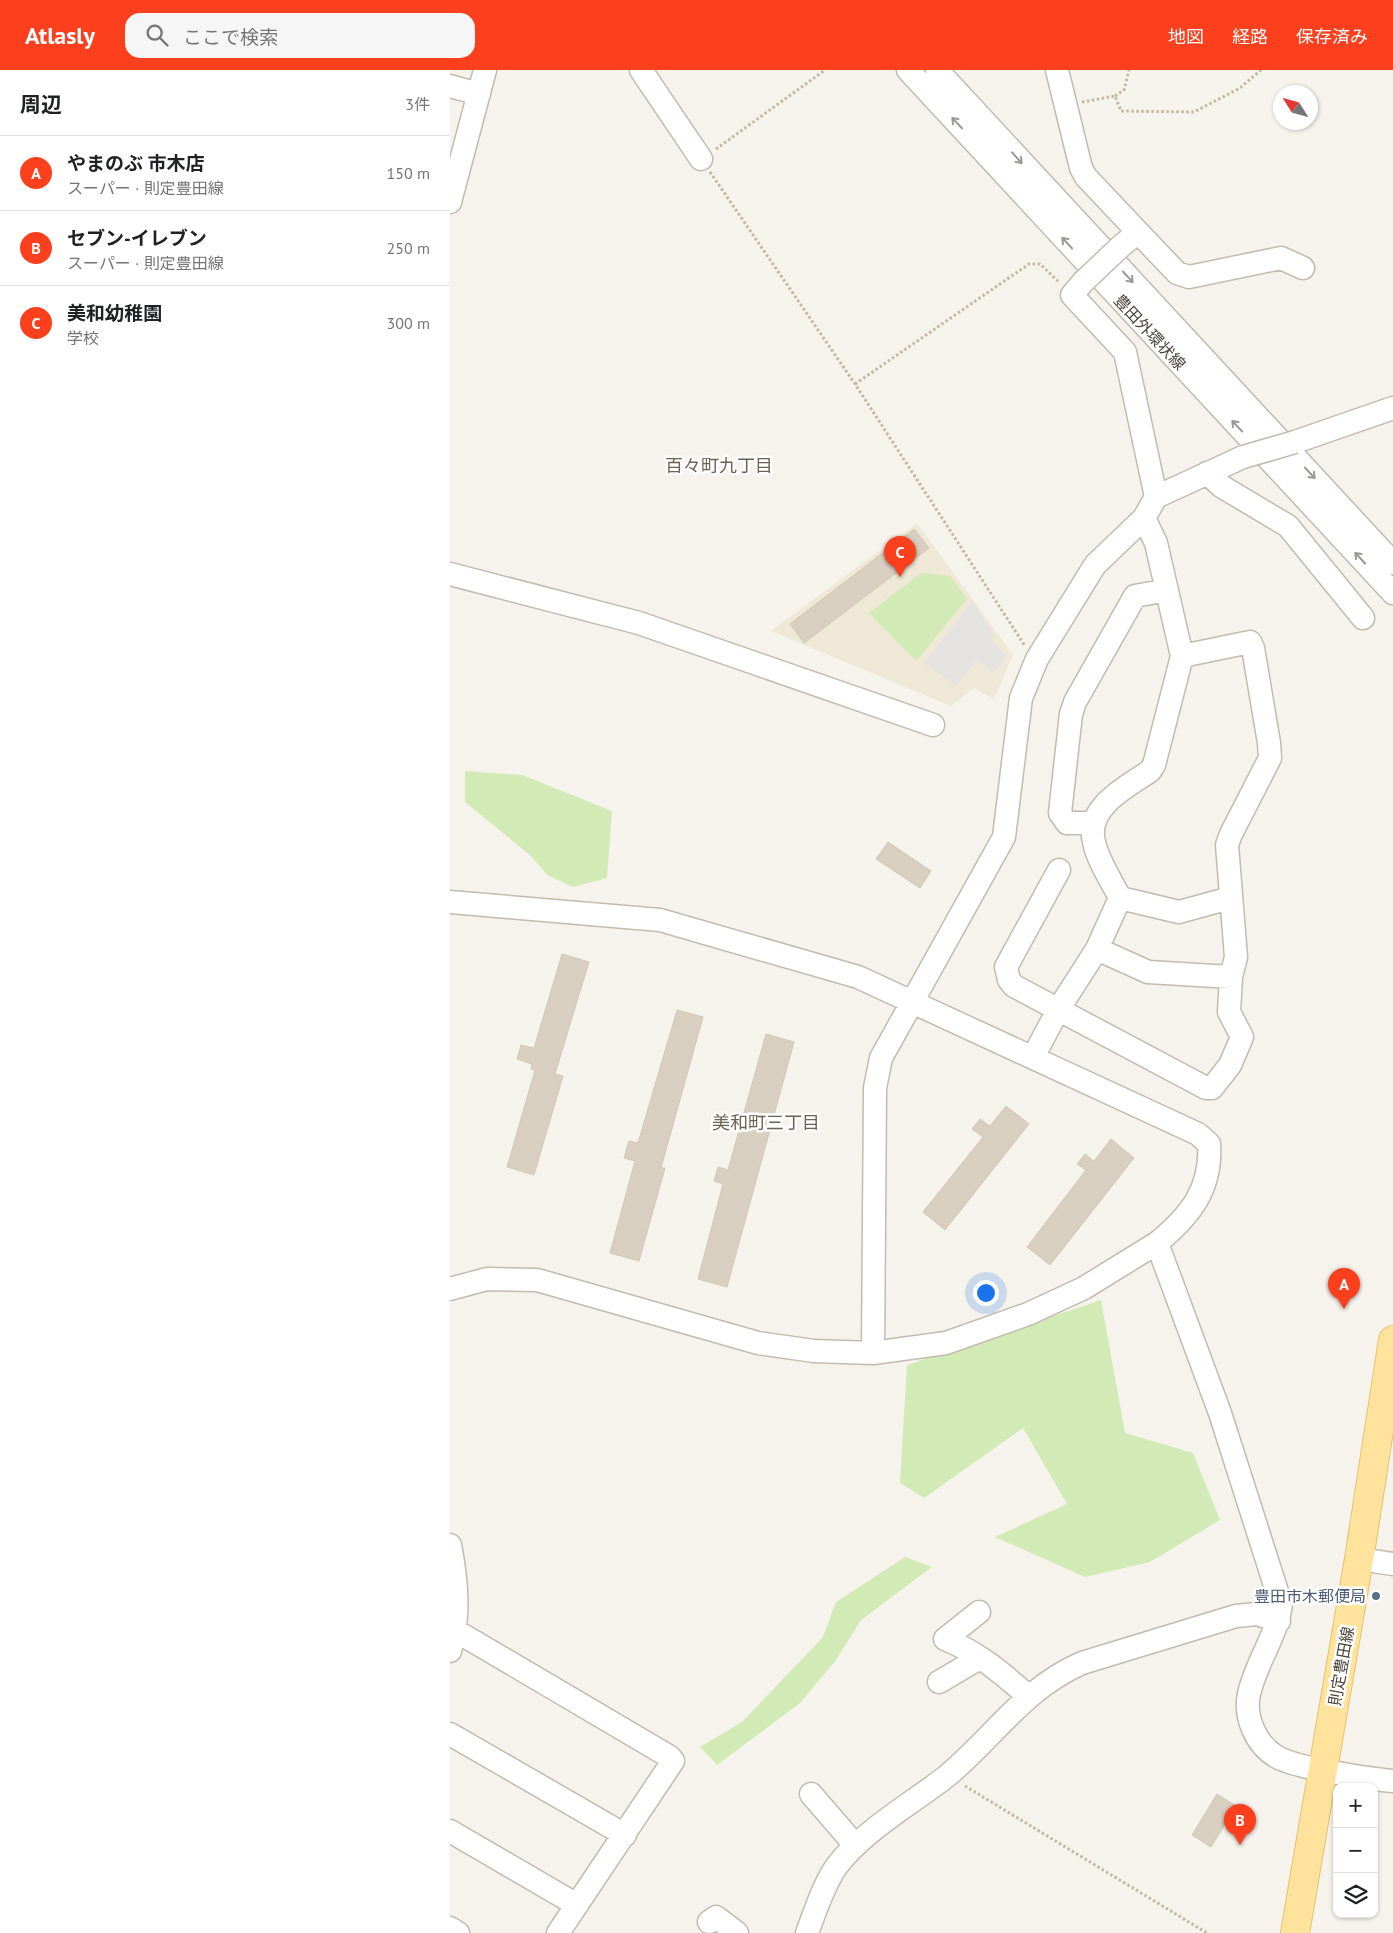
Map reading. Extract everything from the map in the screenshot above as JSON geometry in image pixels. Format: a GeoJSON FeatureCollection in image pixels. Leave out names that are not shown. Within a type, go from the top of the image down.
{"type":"FeatureCollection","features":[{"type":"Feature","properties":{"kind":"main road","name":"則定豊田線"},"geometry":{"type":"LineString","coordinates":[[1295,1933],[1360,1559],[1393,1340]]}},
{"type":"Feature","properties":{"kind":"street"},"geometry":{"type":"LineString","coordinates":[[450,202],[485,70]]}},
{"type":"Feature","properties":{"kind":"street"},"geometry":{"type":"LineString","coordinates":[[641,70],[702,159]]}},
{"type":"Feature","properties":{"kind":"street","name":"豊田外環状線"},"geometry":{"type":"LineString","coordinates":[[908,70],[1393,593]]}},
{"type":"Feature","properties":{"kind":"street","name":"豊田外環状線"},"geometry":{"type":"LineString","coordinates":[[937,70],[1393,563]]}},
{"type":"Feature","properties":{"kind":"street"},"geometry":{"type":"LineString","coordinates":[[1057,70],[1081,168],[1086,177],[1178,273],[1189,277],[1281,258],[1303,268]]}},
{"type":"Feature","properties":{"kind":"street"},"geometry":{"type":"LineString","coordinates":[[450,86],[479,94]]}},
{"type":"Feature","properties":{"kind":"street"},"geometry":{"type":"LineString","coordinates":[[1138,232],[1120,247],[1078,289],[1125,352],[1156,497]]}},
{"type":"Feature","properties":{"kind":"street"},"geometry":{"type":"LineString","coordinates":[[873,1353],[875,1088],[882,1058],[912,1000],[1004,836],[1021,698],[1036,659],[1095,565],[1144,518],[1156,497],[1243,457],[1295,442],[1393,408]]}},
{"type":"Feature","properties":{"kind":"street"},"geometry":{"type":"LineString","coordinates":[[1208,473],[1221,486],[1288,526],[1363,618]]}},
{"type":"Feature","properties":{"kind":"street"},"geometry":{"type":"LineString","coordinates":[[1033,1057],[1058,1010],[1097,949],[1120,898],[1093,841],[1094,823],[1098,812],[1106,803],[1150,771],[1154,764],[1182,656],[1156,543],[1144,518]]}},
{"type":"Feature","properties":{"kind":"street"},"geometry":{"type":"LineString","coordinates":[[450,574],[639,622],[933,724]]}},
{"type":"Feature","properties":{"kind":"street"},"geometry":{"type":"LineString","coordinates":[[1094,823],[1067,822],[1060,813],[1070,714],[1135,596],[1167,590]]}},
{"type":"Feature","properties":{"kind":"street"},"geometry":{"type":"LineString","coordinates":[[1059,870],[1006,966],[1009,980],[1014,986],[1058,1010],[1206,1088],[1212,1088],[1230,1065],[1242,1037],[1230,1012],[1231,978],[1236,957],[1227,846],[1231,834],[1270,758],[1253,648],[1250,642],[1182,656]]}},
{"type":"Feature","properties":{"kind":"street"},"geometry":{"type":"LineString","coordinates":[[1120,898],[1179,912],[1230,898]]}},
{"type":"Feature","properties":{"kind":"street"},"geometry":{"type":"LineString","coordinates":[[450,902],[660,920],[858,977],[912,1000],[1198,1134],[1209,1144],[1210,1165],[1191,1209],[1180,1224],[1157,1243],[1084,1288],[1028,1314],[946,1343],[929,1347],[873,1353],[814,1352],[758,1343],[537,1280],[520,1278],[487,1279],[450,1289]]}},
{"type":"Feature","properties":{"kind":"street"},"geometry":{"type":"LineString","coordinates":[[1097,949],[1148,972],[1231,978]]}},
{"type":"Feature","properties":{"kind":"street"},"geometry":{"type":"LineString","coordinates":[[1157,1243],[1220,1413],[1281,1604],[1279,1620],[1249,1694],[1247,1708],[1251,1724],[1264,1746],[1276,1757],[1324,1770],[1393,1781]]}},
{"type":"Feature","properties":{"kind":"street"},"geometry":{"type":"LineString","coordinates":[[450,1545],[456,1579],[453,1641],[670,1757],[672,1765],[558,1933]]}},
{"type":"Feature","properties":{"kind":"street"},"geometry":{"type":"LineString","coordinates":[[1360,1559],[1393,1564]]}},
{"type":"Feature","properties":{"kind":"street"},"geometry":{"type":"LineString","coordinates":[[979,1612],[945,1639],[966,1648],[978,1659],[992,1664],[1028,1696]]}},
{"type":"Feature","properties":{"kind":"street"},"geometry":{"type":"LineString","coordinates":[[807,1933],[836,1868],[855,1845],[947,1775],[1028,1696],[1065,1670],[1082,1663],[1236,1616],[1257,1614],[1279,1620]]}},
{"type":"Feature","properties":{"kind":"street"},"geometry":{"type":"LineString","coordinates":[[939,1682],[978,1659]]}},
{"type":"Feature","properties":{"kind":"street"},"geometry":{"type":"LineString","coordinates":[[450,1734],[625,1835]]}},
{"type":"Feature","properties":{"kind":"street"},"geometry":{"type":"LineString","coordinates":[[811,1794],[855,1845]]}},
{"type":"Feature","properties":{"kind":"street"},"geometry":{"type":"LineString","coordinates":[[450,1831],[577,1905]]}},
{"type":"Feature","properties":{"kind":"street"},"geometry":{"type":"LineString","coordinates":[[709,1922],[716,1917],[736,1933]]}},
{"type":"Feature","properties":{"kind":"street"},"geometry":{"type":"LineString","coordinates":[[450,1928],[458,1933]]}},
{"type":"Feature","properties":{"kind":"path"},"geometry":{"type":"LineString","coordinates":[[825,70],[702,159],[855,384],[1018,638],[1036,659]]}},
{"type":"Feature","properties":{"kind":"path"},"geometry":{"type":"LineString","coordinates":[[1067,105],[1114,96],[1124,90],[1129,70]]}},
{"type":"Feature","properties":{"kind":"path"},"geometry":{"type":"LineString","coordinates":[[1114,96],[1121,111],[1194,112],[1240,88],[1261,70]]}},
{"type":"Feature","properties":{"kind":"path"},"geometry":{"type":"LineString","coordinates":[[855,384],[1029,264],[1040,264],[1078,289]]}},
{"type":"Feature","properties":{"kind":"path"},"geometry":{"type":"LineString","coordinates":[[947,1775],[1207,1933]]}},
{"type":"Feature","properties":{"kind":"shaded area"},"geometry":{"type":"Polygon","coordinates":[[[917,523],[1013,655],[994,699],[974,688],[951,706],[771,631],[917,523]]]}},
{"type":"Feature","properties":{"kind":"shaded area"},"geometry":{"type":"Polygon","coordinates":[[[972,601],[994,635],[991,639],[1006,656],[994,673],[977,660],[956,686],[924,663],[972,601]]]}},
{"type":"Feature","properties":{"kind":"green space"},"geometry":{"type":"Polygon","coordinates":[[[921,573],[950,576],[967,599],[916,661],[869,613],[921,573]]]}},
{"type":"Feature","properties":{"kind":"green space"},"geometry":{"type":"Polygon","coordinates":[[[465,771],[522,775],[612,811],[607,878],[573,887],[547,875],[531,856],[465,802],[465,771]]]}},
{"type":"Feature","properties":{"kind":"green space"},"geometry":{"type":"Polygon","coordinates":[[[1101,1300],[1125,1433],[1193,1453],[1220,1520],[1150,1562],[1085,1577],[995,1537],[1067,1504],[1023,1428],[924,1498],[900,1483],[907,1365],[1101,1300]]]}},
{"type":"Feature","properties":{"kind":"green space"},"geometry":{"type":"Polygon","coordinates":[[[905,1557],[932,1567],[861,1620],[836,1660],[800,1703],[717,1765],[700,1747],[742,1722],[823,1637],[836,1602],[905,1557]]]}},
{"type":"Feature","properties":{"kind":"building"},"geometry":{"type":"Polygon","coordinates":[[[914,529],[929,548],[804,643],[790,624],[914,529]]]}},
{"type":"Feature","properties":{"kind":"building"},"geometry":{"type":"Polygon","coordinates":[[[888,842],[931,871],[920,888],[876,859],[888,842]]]}},
{"type":"Feature","properties":{"kind":"building"},"geometry":{"type":"Polygon","coordinates":[[[562,954],[589,962],[555,1074],[563,1076],[534,1175],[507,1167],[535,1070],[531,1069],[532,1064],[517,1059],[521,1045],[534,1048],[562,954]]]}},
{"type":"Feature","properties":{"kind":"building"},"geometry":{"type":"Polygon","coordinates":[[[677,1010],[703,1017],[661,1168],[665,1168],[639,1261],[610,1253],[635,1161],[624,1158],[629,1141],[638,1143],[677,1010]]]}},
{"type":"Feature","properties":{"kind":"building"},"geometry":{"type":"Polygon","coordinates":[[[766,1034],[794,1042],[727,1287],[698,1279],[723,1184],[714,1181],[718,1167],[728,1170],[766,1034]]]}},
{"type":"Feature","properties":{"kind":"building"},"geometry":{"type":"Polygon","coordinates":[[[1006,1106],[1029,1124],[945,1230],[923,1212],[983,1137],[972,1129],[980,1119],[990,1126],[1006,1106]]]}},
{"type":"Feature","properties":{"kind":"building"},"geometry":{"type":"Polygon","coordinates":[[[1111,1139],[1134,1158],[1050,1265],[1027,1247],[1086,1170],[1077,1164],[1085,1154],[1094,1161],[1111,1139]]]}},
{"type":"Feature","properties":{"kind":"building"},"geometry":{"type":"Polygon","coordinates":[[[1217,1794],[1236,1806],[1211,1847],[1192,1835],[1217,1794]]]}},
{"type":"Feature","properties":{"kind":"place","name":"美和幼稚園"},"geometry":{"type":"Point","coordinates":[900,577]}},
{"type":"Feature","properties":{"kind":"place","name":"やまのぶ 市木店"},"geometry":{"type":"Point","coordinates":[1344,1309]}},
{"type":"Feature","properties":{"kind":"place","name":"豊田市木郵便局"},"geometry":{"type":"Point","coordinates":[1376,1596]}},
{"type":"Feature","properties":{"kind":"place","name":"セブン-イレブン"},"geometry":{"type":"Point","coordinates":[1240,1845]}},
{"type":"Feature","properties":{"kind":"district","name":"百々町九丁目"},"geometry":{"type":"Point","coordinates":[719,466]}},
{"type":"Feature","properties":{"kind":"district","name":"美和町三丁目"},"geometry":{"type":"Point","coordinates":[766,1123]}}]}
